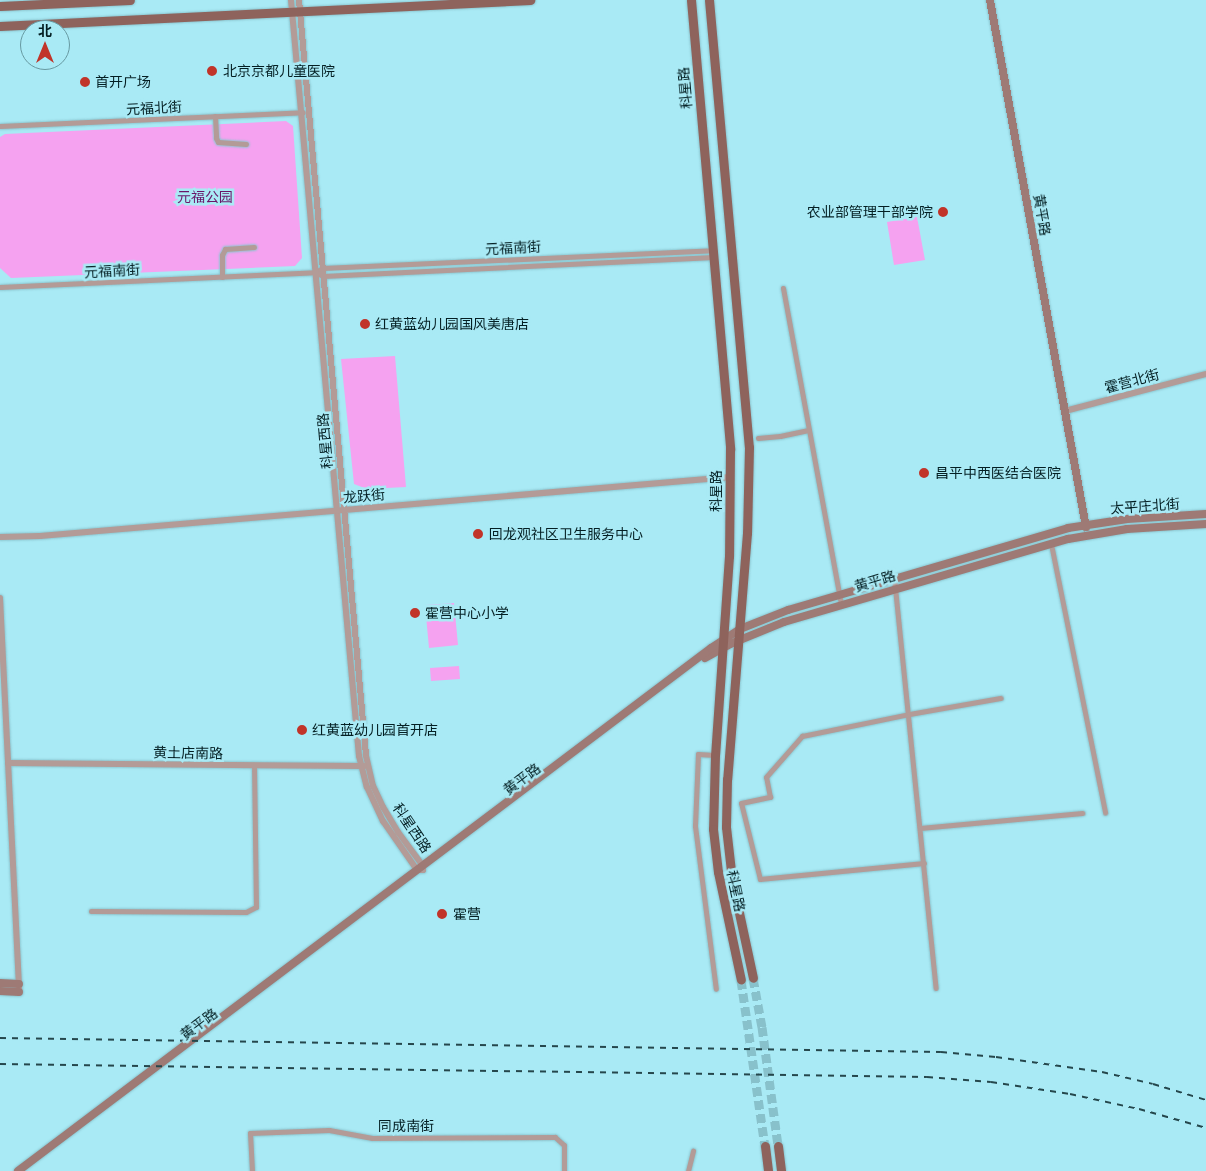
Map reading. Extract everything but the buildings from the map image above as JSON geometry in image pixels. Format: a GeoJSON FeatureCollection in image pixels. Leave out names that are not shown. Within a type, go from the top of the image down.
{"type":"FeatureCollection","features":[{"type":"Feature","properties":{"kind":"main road"},"geometry":{"type":"LineString","coordinates":[[0,6],[130,0]]}},
{"type":"Feature","properties":{"kind":"main road"},"geometry":{"type":"LineString","coordinates":[[0,26],[530,0]]}},
{"type":"Feature","properties":{"kind":"main road","name":"科星路"},"geometry":{"type":"LineString","coordinates":[[691,0],[728,417],[730,477],[729,556],[715,755],[713,820],[716,861],[741,980]]}},
{"type":"Feature","properties":{"kind":"main road","name":"科星路"},"geometry":{"type":"LineString","coordinates":[[709,0],[749,447],[747,533],[727,780],[726,828],[731,875],[753,978]]}},
{"type":"Feature","properties":{"kind":"main road","name":"黄平路"},"geometry":{"type":"LineString","coordinates":[[723,644],[739,640],[778,624],[896,588],[1088,534],[990,0]]}},
{"type":"Feature","properties":{"kind":"main road","name":"太平庄北街"},"geometry":{"type":"LineString","coordinates":[[1086,524],[1127,518],[1206,514]]}},
{"type":"Feature","properties":{"kind":"main road","name":"黄平路"},"geometry":{"type":"LineString","coordinates":[[18,1171],[723,644],[740,629],[776,614],[894,578],[1086,524]]}},
{"type":"Feature","properties":{"kind":"main road","name":"太平庄北街"},"geometry":{"type":"LineString","coordinates":[[1088,534],[1127,529],[1206,524]]}},
{"type":"Feature","properties":{"kind":"main road","name":"黄平路"},"geometry":{"type":"LineString","coordinates":[[26,1171],[421,869]]}},
{"type":"Feature","properties":{"kind":"main road"},"geometry":{"type":"LineString","coordinates":[[0,983],[19,988]]}},
{"type":"Feature","properties":{"kind":"main road"},"geometry":{"type":"LineString","coordinates":[[0,991],[19,988]]}},
{"type":"Feature","properties":{"kind":"main road"},"geometry":{"type":"LineString","coordinates":[[765,1146],[768,1171]]}},
{"type":"Feature","properties":{"kind":"main road"},"geometry":{"type":"LineString","coordinates":[[778,1146],[781,1171]]}},
{"type":"Feature","properties":{"kind":"street","name":"科星西路"},"geometry":{"type":"LineString","coordinates":[[291,0],[296,11],[309,112],[323,268],[340,510]]}},
{"type":"Feature","properties":{"kind":"street","name":"科星西路"},"geometry":{"type":"LineString","coordinates":[[299,0],[296,11],[301,112],[364,766],[376,810],[421,869]]}},
{"type":"Feature","properties":{"kind":"street","name":"元福北街"},"geometry":{"type":"LineString","coordinates":[[0,126],[309,112]]}},
{"type":"Feature","properties":{"kind":"street"},"geometry":{"type":"LineString","coordinates":[[215,116],[217,141],[223,144],[246,144]]}},
{"type":"Feature","properties":{"kind":"street"},"geometry":{"type":"LineString","coordinates":[[222,277],[222,256],[225,249],[254,247]]}},
{"type":"Feature","properties":{"kind":"street","name":"元福南街"},"geometry":{"type":"LineString","coordinates":[[0,287],[316,272],[323,268],[714,254]]}},
{"type":"Feature","properties":{"kind":"street","name":"元福南街"},"geometry":{"type":"LineString","coordinates":[[323,276],[714,254]]}},
{"type":"Feature","properties":{"kind":"street"},"geometry":{"type":"LineString","coordinates":[[316,272],[323,276]]}},
{"type":"Feature","properties":{"kind":"street"},"geometry":{"type":"LineString","coordinates":[[783,288],[841,605]]}},
{"type":"Feature","properties":{"kind":"street","name":"霍营北街"},"geometry":{"type":"LineString","coordinates":[[1065,411],[1206,374]]}},
{"type":"Feature","properties":{"kind":"street"},"geometry":{"type":"LineString","coordinates":[[758,438],[780,436],[808,430]]}},
{"type":"Feature","properties":{"kind":"street","name":"龙跃街"},"geometry":{"type":"LineString","coordinates":[[0,537],[50,535],[730,477]]}},
{"type":"Feature","properties":{"kind":"street"},"geometry":{"type":"LineString","coordinates":[[1051,544],[1105,813]]}},
{"type":"Feature","properties":{"kind":"street"},"geometry":{"type":"LineString","coordinates":[[894,578],[936,988]]}},
{"type":"Feature","properties":{"kind":"street"},"geometry":{"type":"LineString","coordinates":[[0,598],[19,988]]}},
{"type":"Feature","properties":{"kind":"street"},"geometry":{"type":"LineString","coordinates":[[924,863],[760,879],[741,804],[770,797],[766,777],[802,736],[908,714],[1001,698]]}},
{"type":"Feature","properties":{"kind":"street"},"geometry":{"type":"LineString","coordinates":[[715,755],[698,754],[695,826],[716,989]]}},
{"type":"Feature","properties":{"kind":"street","name":"黄土店南路"},"geometry":{"type":"LineString","coordinates":[[8,763],[364,766]]}},
{"type":"Feature","properties":{"kind":"street"},"geometry":{"type":"LineString","coordinates":[[91,911],[246,912],[256,907],[254,766]]}},
{"type":"Feature","properties":{"kind":"street"},"geometry":{"type":"LineString","coordinates":[[920,828],[1082,813]]}},
{"type":"Feature","properties":{"kind":"street","name":"同成南街"},"geometry":{"type":"LineString","coordinates":[[252,1171],[250,1133],[329,1130],[372,1138],[552,1137],[562,1141],[564,1171]]}},
{"type":"Feature","properties":{"kind":"street"},"geometry":{"type":"LineString","coordinates":[[688,1171],[693,1151]]}},
{"type":"Feature","properties":{"kind":"green space","name":"元福公园"},"geometry":{"type":"Polygon","coordinates":[[[286,121],[293,126],[302,258],[295,266],[11,278],[0,268],[0,137],[5,134],[286,121]]]}},
{"type":"Feature","properties":{"kind":"green space"},"geometry":{"type":"Polygon","coordinates":[[[917,217],[925,260],[894,265],[887,222],[917,217]]]}},
{"type":"Feature","properties":{"kind":"green space"},"geometry":{"type":"Polygon","coordinates":[[[395,356],[406,487],[367,489],[354,484],[341,359],[395,356]]]}},
{"type":"Feature","properties":{"kind":"green space"},"geometry":{"type":"Polygon","coordinates":[[[454,603],[458,645],[429,648],[425,605],[454,603]]]}},
{"type":"Feature","properties":{"kind":"green space"},"geometry":{"type":"Polygon","coordinates":[[[459,666],[460,679],[431,681],[430,668],[459,666]]]}},
{"type":"Feature","properties":{"kind":"tunnel"},"geometry":{"type":"LineString","coordinates":[[753,978],[762,1027],[778,1146]]}},
{"type":"Feature","properties":{"kind":"tunnel"},"geometry":{"type":"LineString","coordinates":[[741,980],[765,1146]]}},
{"type":"Feature","properties":{"kind":"railway"},"geometry":{"type":"LineString","coordinates":[[0,1038],[941,1052],[996,1057],[1102,1072],[1153,1084],[1206,1100]]}},
{"type":"Feature","properties":{"kind":"railway"},"geometry":{"type":"LineString","coordinates":[[0,1064],[927,1077],[991,1082],[1070,1094],[1139,1109],[1206,1128]]}},
{"type":"Feature","properties":{"kind":"place","name":"北京京都儿童医院"},"geometry":{"type":"Point","coordinates":[212,71]}},
{"type":"Feature","properties":{"kind":"place","name":"首开广场"},"geometry":{"type":"Point","coordinates":[85,82]}},
{"type":"Feature","properties":{"kind":"place","name":"农业部管理干部学院"},"geometry":{"type":"Point","coordinates":[943,212]}},
{"type":"Feature","properties":{"kind":"place","name":"红黄蓝幼儿园国风美唐店"},"geometry":{"type":"Point","coordinates":[365,324]}},
{"type":"Feature","properties":{"kind":"place","name":"昌平中西医结合医院"},"geometry":{"type":"Point","coordinates":[924,473]}},
{"type":"Feature","properties":{"kind":"place","name":"回龙观社区卫生服务中心"},"geometry":{"type":"Point","coordinates":[478,534]}},
{"type":"Feature","properties":{"kind":"place","name":"霍营中心小学"},"geometry":{"type":"Point","coordinates":[415,613]}},
{"type":"Feature","properties":{"kind":"place","name":"红黄蓝幼儿园首开店"},"geometry":{"type":"Point","coordinates":[302,730]}},
{"type":"Feature","properties":{"kind":"place","name":"霍营"},"geometry":{"type":"Point","coordinates":[442,914]}}]}
